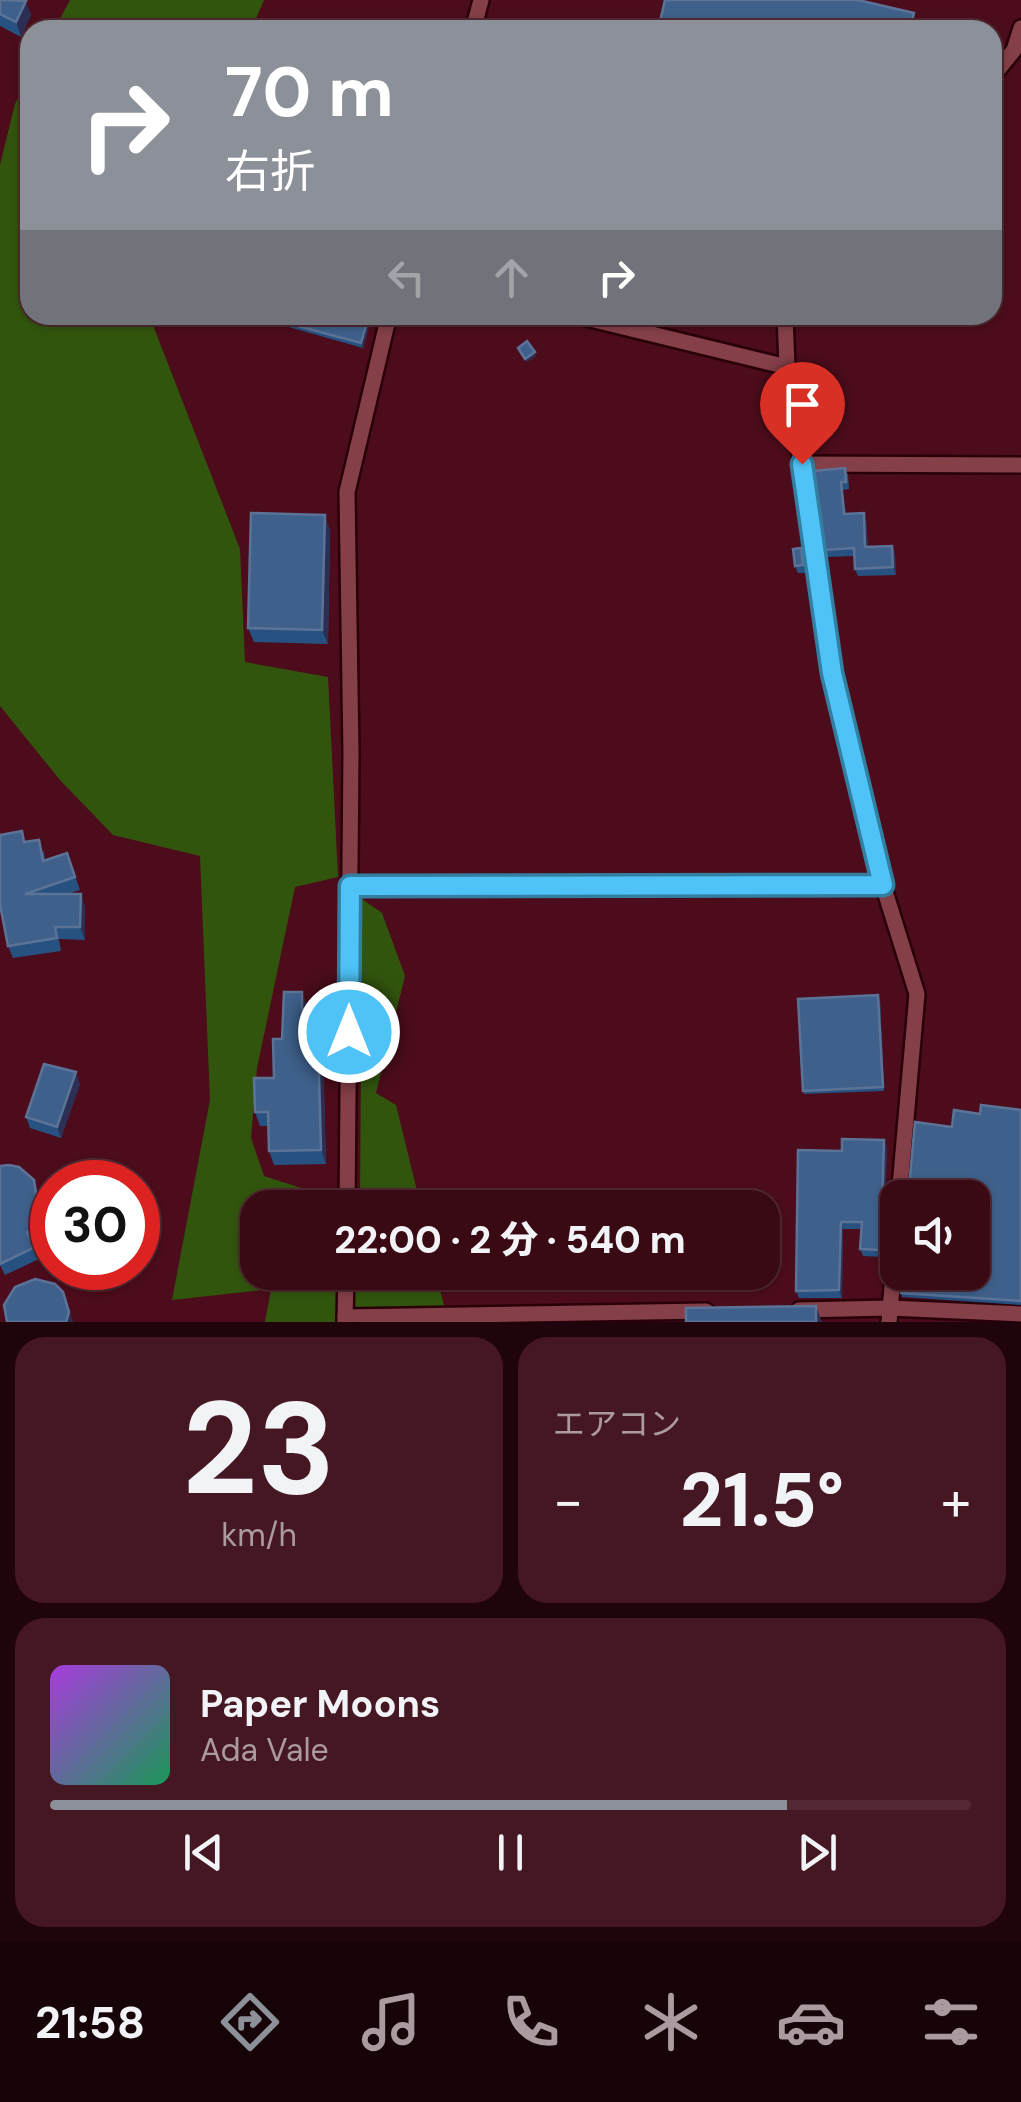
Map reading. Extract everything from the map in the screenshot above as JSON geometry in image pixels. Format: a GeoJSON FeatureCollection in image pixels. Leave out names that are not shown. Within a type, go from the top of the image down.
{"type":"FeatureCollection","features":[{"type":"Feature","properties":{"kind":"street"},"geometry":{"type":"LineString","coordinates":[[1002,65],[1014,50],[1021,28]]}},
{"type":"Feature","properties":{"kind":"street"},"geometry":{"type":"LineString","coordinates":[[347,1190],[347,492],[387,325]]}},
{"type":"Feature","properties":{"kind":"street"},"geometry":{"type":"LineString","coordinates":[[615,325],[787,367]]}},
{"type":"Feature","properties":{"kind":"street"},"geometry":{"type":"LineString","coordinates":[[785,325],[787,367],[832,673],[883,885],[917,994],[901,1180]]}},
{"type":"Feature","properties":{"kind":"street"},"geometry":{"type":"LineString","coordinates":[[802,464],[1021,464]]}},
{"type":"Feature","properties":{"kind":"street"},"geometry":{"type":"LineString","coordinates":[[350,886],[883,885]]}},
{"type":"Feature","properties":{"kind":"street"},"geometry":{"type":"LineString","coordinates":[[346,1290],[345,1320],[715,1311]]}},
{"type":"Feature","properties":{"kind":"street"},"geometry":{"type":"LineString","coordinates":[[890,1315],[892,1290]]}},
{"type":"Feature","properties":{"kind":"street"},"geometry":{"type":"LineString","coordinates":[[773,1310],[890,1315],[1021,1314]]}},
{"type":"Feature","properties":{"kind":"green space"},"geometry":{"type":"Polygon","coordinates":[[[70,0],[264,0],[255,20],[59,20],[70,0]]]}},
{"type":"Feature","properties":{"kind":"green space"},"geometry":{"type":"Polygon","coordinates":[[[20,95],[20,325],[153,325],[240,549],[245,662],[328,677],[338,877],[295,887],[257,1068],[251,1138],[264,1176],[307,1190],[240,1190],[240,1290],[262,1290],[172,1300],[210,1100],[200,856],[113,835],[60,780],[0,706],[0,165],[20,95]]]}},
{"type":"Feature","properties":{"kind":"green space"},"geometry":{"type":"Polygon","coordinates":[[[362,899],[382,913],[405,976],[376,1093],[396,1105],[417,1190],[360,1190],[362,899]]]}},
{"type":"Feature","properties":{"kind":"green space"},"geometry":{"type":"Polygon","coordinates":[[[271,1290],[440,1290],[448,1322],[265,1322],[271,1290]]]}},
{"type":"Feature","properties":{"kind":"building"},"geometry":{"type":"Polygon","coordinates":[[[0,0],[26,1],[16,22],[0,14],[0,0]]]}},
{"type":"Feature","properties":{"kind":"building"},"geometry":{"type":"Polygon","coordinates":[[[665,0],[858,0],[914,13],[912,20],[660,20],[665,0]]]}},
{"type":"Feature","properties":{"kind":"building"},"geometry":{"type":"Polygon","coordinates":[[[294,325],[366,325],[361,343],[294,325]]]}},
{"type":"Feature","properties":{"kind":"building"},"geometry":{"type":"Polygon","coordinates":[[[527,341],[535,352],[525,359],[518,348],[527,341]]]}},
{"type":"Feature","properties":{"kind":"building"},"geometry":{"type":"Polygon","coordinates":[[[845,468],[846,482],[841,482],[844,514],[864,513],[865,547],[892,546],[893,567],[855,569],[854,548],[824,550],[812,471],[845,468]]]}},
{"type":"Feature","properties":{"kind":"building"},"geometry":{"type":"Polygon","coordinates":[[[251,513],[325,515],[322,630],[248,628],[251,513]]]}},
{"type":"Feature","properties":{"kind":"building"},"geometry":{"type":"Polygon","coordinates":[[[801,548],[803,565],[795,566],[793,549],[801,548]]]}},
{"type":"Feature","properties":{"kind":"building"},"geometry":{"type":"Polygon","coordinates":[[[22,831],[24,842],[39,840],[43,861],[67,853],[75,877],[25,894],[81,894],[80,927],[55,927],[57,938],[8,946],[0,904],[0,835],[22,831]]]}},
{"type":"Feature","properties":{"kind":"building"},"geometry":{"type":"Polygon","coordinates":[[[284,992],[302,992],[302,1009],[314,1010],[321,1150],[269,1151],[268,1112],[255,1112],[254,1078],[274,1078],[273,1039],[282,1039],[284,992]]]}},
{"type":"Feature","properties":{"kind":"building"},"geometry":{"type":"Polygon","coordinates":[[[878,995],[883,1087],[803,1091],[798,999],[878,995]]]}},
{"type":"Feature","properties":{"kind":"building"},"geometry":{"type":"Polygon","coordinates":[[[44,1064],[76,1072],[57,1127],[26,1117],[44,1064]]]}},
{"type":"Feature","properties":{"kind":"building"},"geometry":{"type":"Polygon","coordinates":[[[981,1105],[1021,1110],[1021,1301],[901,1293],[990,1290],[990,1180],[910,1180],[915,1122],[952,1127],[954,1110],[980,1114],[981,1105]]]}},
{"type":"Feature","properties":{"kind":"building"},"geometry":{"type":"Polygon","coordinates":[[[842,1139],[884,1140],[880,1250],[860,1249],[862,1222],[841,1222],[839,1290],[796,1291],[798,1150],[842,1151],[842,1139]]]}},
{"type":"Feature","properties":{"kind":"building"},"geometry":{"type":"Polygon","coordinates":[[[0,1166],[19,1167],[30,1177],[30,1249],[0,1264],[0,1166]]]}},
{"type":"Feature","properties":{"kind":"building"},"geometry":{"type":"Polygon","coordinates":[[[30,1281],[30,1290],[61,1290],[69,1312],[66,1322],[7,1322],[4,1305],[15,1287],[30,1281]]]}},
{"type":"Feature","properties":{"kind":"building"},"geometry":{"type":"Polygon","coordinates":[[[816,1306],[816,1322],[686,1322],[686,1308],[816,1306]]]}},
{"type":"Feature","properties":{"kind":"route"},"geometry":{"type":"LineString","coordinates":[[349,1032],[350,886],[883,885],[832,673],[802,464]]}}]}
